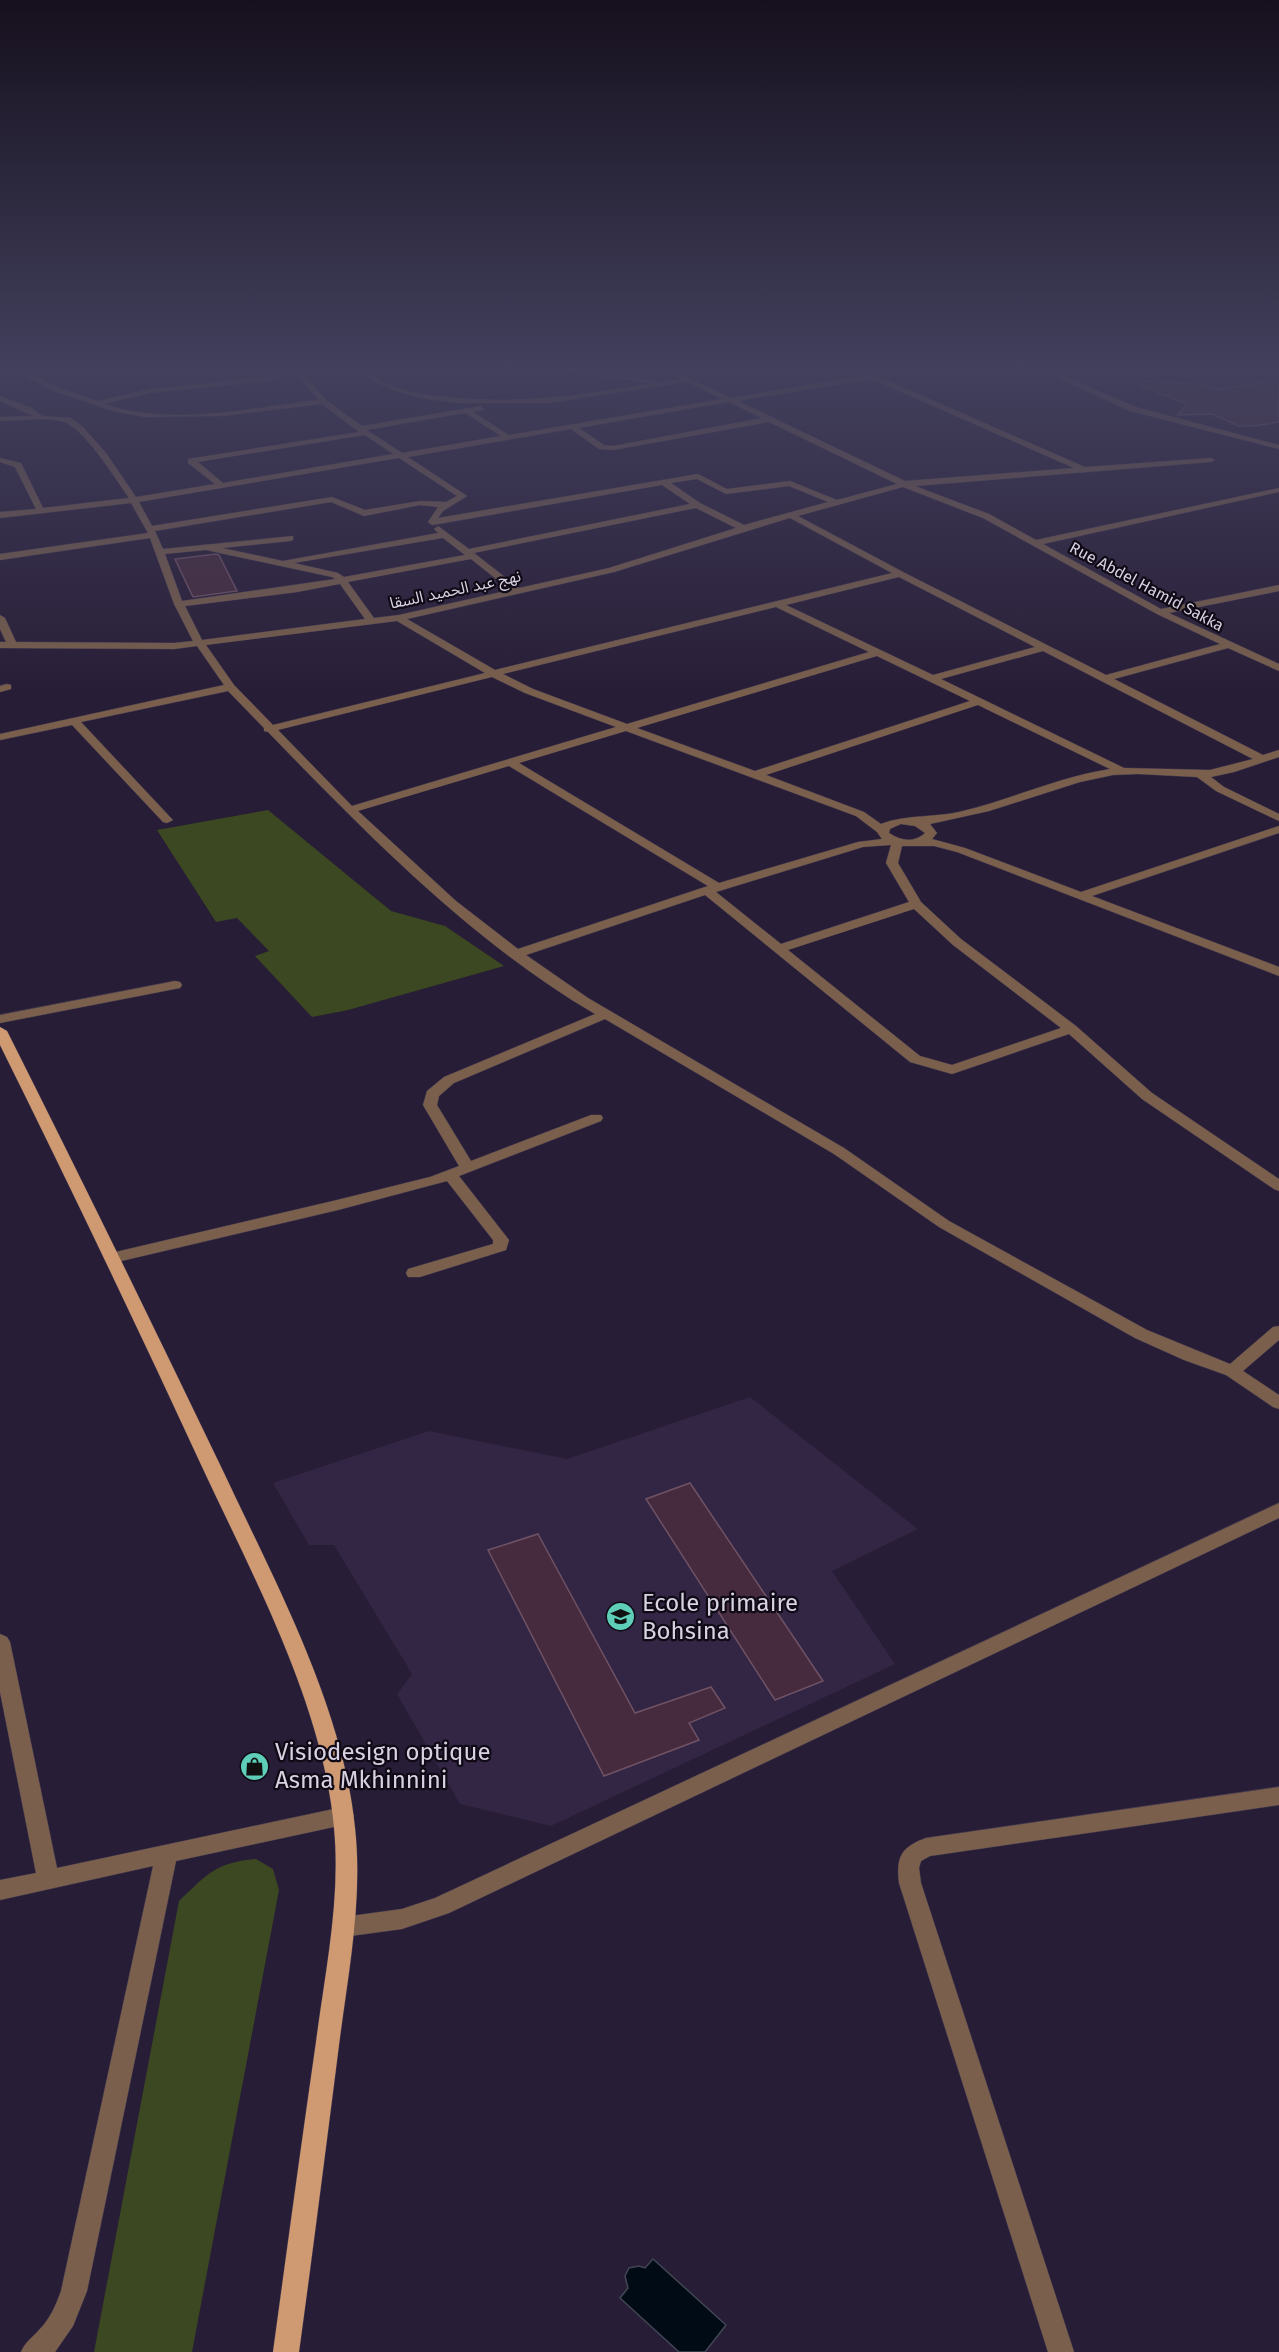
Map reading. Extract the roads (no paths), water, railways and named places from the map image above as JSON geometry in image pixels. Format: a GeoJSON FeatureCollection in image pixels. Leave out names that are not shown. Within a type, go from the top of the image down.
{"type":"FeatureCollection","features":[{"type":"Feature","properties":{"kind":"main road"},"geometry":{"type":"LineString","coordinates":[[0,1031],[113,1257],[286,1631],[316,1705],[343,1816],[345,1869],[343,1927],[286,2352]]}},
{"type":"Feature","properties":{"kind":"street"},"geometry":{"type":"LineString","coordinates":[[23,475],[41,511]]}},
{"type":"Feature","properties":{"kind":"street"},"geometry":{"type":"LineString","coordinates":[[117,475],[152,532],[179,604],[200,644],[230,687],[268,729],[350,810],[452,904],[516,954],[606,1014],[839,1151],[944,1224],[1142,1334],[1190,1356],[1232,1371],[1279,1403]]}},
{"type":"Feature","properties":{"kind":"street"},"geometry":{"type":"LineString","coordinates":[[208,475],[221,485]]}},
{"type":"Feature","properties":{"kind":"street"},"geometry":{"type":"LineString","coordinates":[[0,515],[134,500],[285,475]]}},
{"type":"Feature","properties":{"kind":"street"},"geometry":{"type":"LineString","coordinates":[[430,475],[462,496],[440,509],[432,522]]}},
{"type":"Feature","properties":{"kind":"street","name":"Rue Abdel Hamid Sakka"},"geometry":{"type":"LineString","coordinates":[[885,475],[986,516],[1160,612],[1279,669]]}},
{"type":"Feature","properties":{"kind":"street","name":"نهج عبد الحميد السقا"},"geometry":{"type":"LineString","coordinates":[[0,645],[151,647],[200,644],[399,618],[611,570],[789,514],[904,484],[1033,475]]}},
{"type":"Feature","properties":{"kind":"street"},"geometry":{"type":"LineString","coordinates":[[432,522],[662,481],[703,477],[726,492],[790,483],[835,502]]}},
{"type":"Feature","properties":{"kind":"street"},"geometry":{"type":"LineString","coordinates":[[662,481],[697,505],[743,528]]}},
{"type":"Feature","properties":{"kind":"street"},"geometry":{"type":"LineString","coordinates":[[1035,543],[1279,490]]}},
{"type":"Feature","properties":{"kind":"street"},"geometry":{"type":"LineString","coordinates":[[0,557],[332,499],[364,513],[420,503],[447,505]]}},
{"type":"Feature","properties":{"kind":"street"},"geometry":{"type":"LineString","coordinates":[[179,604],[343,581],[697,505]]}},
{"type":"Feature","properties":{"kind":"street"},"geometry":{"type":"LineString","coordinates":[[789,514],[1042,648],[1262,759]]}},
{"type":"Feature","properties":{"kind":"street"},"geometry":{"type":"LineString","coordinates":[[432,522],[443,535],[517,591]]}},
{"type":"Feature","properties":{"kind":"street"},"geometry":{"type":"LineString","coordinates":[[278,563],[443,535]]}},
{"type":"Feature","properties":{"kind":"street"},"geometry":{"type":"LineString","coordinates":[[160,552],[290,538]]}},
{"type":"Feature","properties":{"kind":"street"},"geometry":{"type":"LineString","coordinates":[[206,547],[335,575],[343,581],[372,622]]}},
{"type":"Feature","properties":{"kind":"street"},"geometry":{"type":"LineString","coordinates":[[268,729],[900,574]]}},
{"type":"Feature","properties":{"kind":"street"},"geometry":{"type":"LineString","coordinates":[[1160,612],[1279,588]]}},
{"type":"Feature","properties":{"kind":"street"},"geometry":{"type":"LineString","coordinates":[[777,604],[1122,771]]}},
{"type":"Feature","properties":{"kind":"street"},"geometry":{"type":"LineString","coordinates":[[0,618],[12,645]]}},
{"type":"Feature","properties":{"kind":"street"},"geometry":{"type":"LineString","coordinates":[[399,618],[494,674],[529,691],[860,814],[909,821],[961,850],[1279,972]]}},
{"type":"Feature","properties":{"kind":"street"},"geometry":{"type":"LineString","coordinates":[[1104,679],[1227,645]]}},
{"type":"Feature","properties":{"kind":"street"},"geometry":{"type":"LineString","coordinates":[[931,679],[1042,648]]}},
{"type":"Feature","properties":{"kind":"street"},"geometry":{"type":"LineString","coordinates":[[350,810],[876,652]]}},
{"type":"Feature","properties":{"kind":"street"},"geometry":{"type":"LineString","coordinates":[[0,737],[230,687]]}},
{"type":"Feature","properties":{"kind":"street"},"geometry":{"type":"LineString","coordinates":[[755,775],[978,702]]}},
{"type":"Feature","properties":{"kind":"street"},"geometry":{"type":"LineString","coordinates":[[74,721],[167,820]]}},
{"type":"Feature","properties":{"kind":"street"},"geometry":{"type":"LineString","coordinates":[[862,844],[883,831],[888,824],[947,819],[1100,774],[1122,771],[1201,774],[1225,771],[1279,753]]}},
{"type":"Feature","properties":{"kind":"street"},"geometry":{"type":"LineString","coordinates":[[508,761],[712,889],[780,949],[915,1059],[952,1070],[1071,1029]]}},
{"type":"Feature","properties":{"kind":"street"},"geometry":{"type":"LineString","coordinates":[[1201,774],[1220,789],[1279,819]]}},
{"type":"Feature","properties":{"kind":"street"},"geometry":{"type":"LineString","coordinates":[[860,814],[896,841]]}},
{"type":"Feature","properties":{"kind":"street"},"geometry":{"type":"LineString","coordinates":[[918,842],[929,837],[930,831],[947,819]]}},
{"type":"Feature","properties":{"kind":"street"},"geometry":{"type":"LineString","coordinates":[[1080,896],[1279,829]]}},
{"type":"Feature","properties":{"kind":"street"},"geometry":{"type":"LineString","coordinates":[[896,841],[892,863],[916,904],[957,942],[1071,1029],[1147,1096],[1279,1186]]}},
{"type":"Feature","properties":{"kind":"street"},"geometry":{"type":"LineString","coordinates":[[516,954],[712,889],[862,844],[918,842],[961,850]]}},
{"type":"Feature","properties":{"kind":"street"},"geometry":{"type":"LineString","coordinates":[[780,949],[916,904]]}},
{"type":"Feature","properties":{"kind":"street"},"geometry":{"type":"LineString","coordinates":[[0,1019],[175,984]]}},
{"type":"Feature","properties":{"kind":"street"},"geometry":{"type":"LineString","coordinates":[[467,1167],[430,1106],[432,1094],[449,1080],[606,1014]]}},
{"type":"Feature","properties":{"kind":"street"},"geometry":{"type":"LineString","coordinates":[[113,1257],[338,1205],[450,1174],[596,1118]]}},
{"type":"Feature","properties":{"kind":"street"},"geometry":{"type":"LineString","coordinates":[[414,1273],[500,1246],[501,1240],[450,1174]]}},
{"type":"Feature","properties":{"kind":"street"},"geometry":{"type":"LineString","coordinates":[[1232,1371],[1279,1331]]}},
{"type":"Feature","properties":{"kind":"street"},"geometry":{"type":"LineString","coordinates":[[343,1927],[402,1919],[441,1906],[1279,1510]]}},
{"type":"Feature","properties":{"kind":"street"},"geometry":{"type":"LineString","coordinates":[[0,1642],[48,1879]]}},
{"type":"Feature","properties":{"kind":"street"},"geometry":{"type":"LineString","coordinates":[[1061,2352],[910,1883],[909,1868],[912,1855],[926,1847],[1279,1796]]}},
{"type":"Feature","properties":{"kind":"street"},"geometry":{"type":"LineString","coordinates":[[0,1890],[343,1816]]}},
{"type":"Feature","properties":{"kind":"street"},"geometry":{"type":"LineString","coordinates":[[34,2352],[45,2345],[63,2322],[74,2291],[167,1853]]}},
{"type":"Feature","properties":{"kind":"place","name":"Ecole primaire Bohsina"},"geometry":{"type":"Point","coordinates":[621,1617]}},
{"type":"Feature","properties":{"kind":"place","name":"Visiodesign optique Asma Mkhinnini"},"geometry":{"type":"Point","coordinates":[254,1766]}}]}
